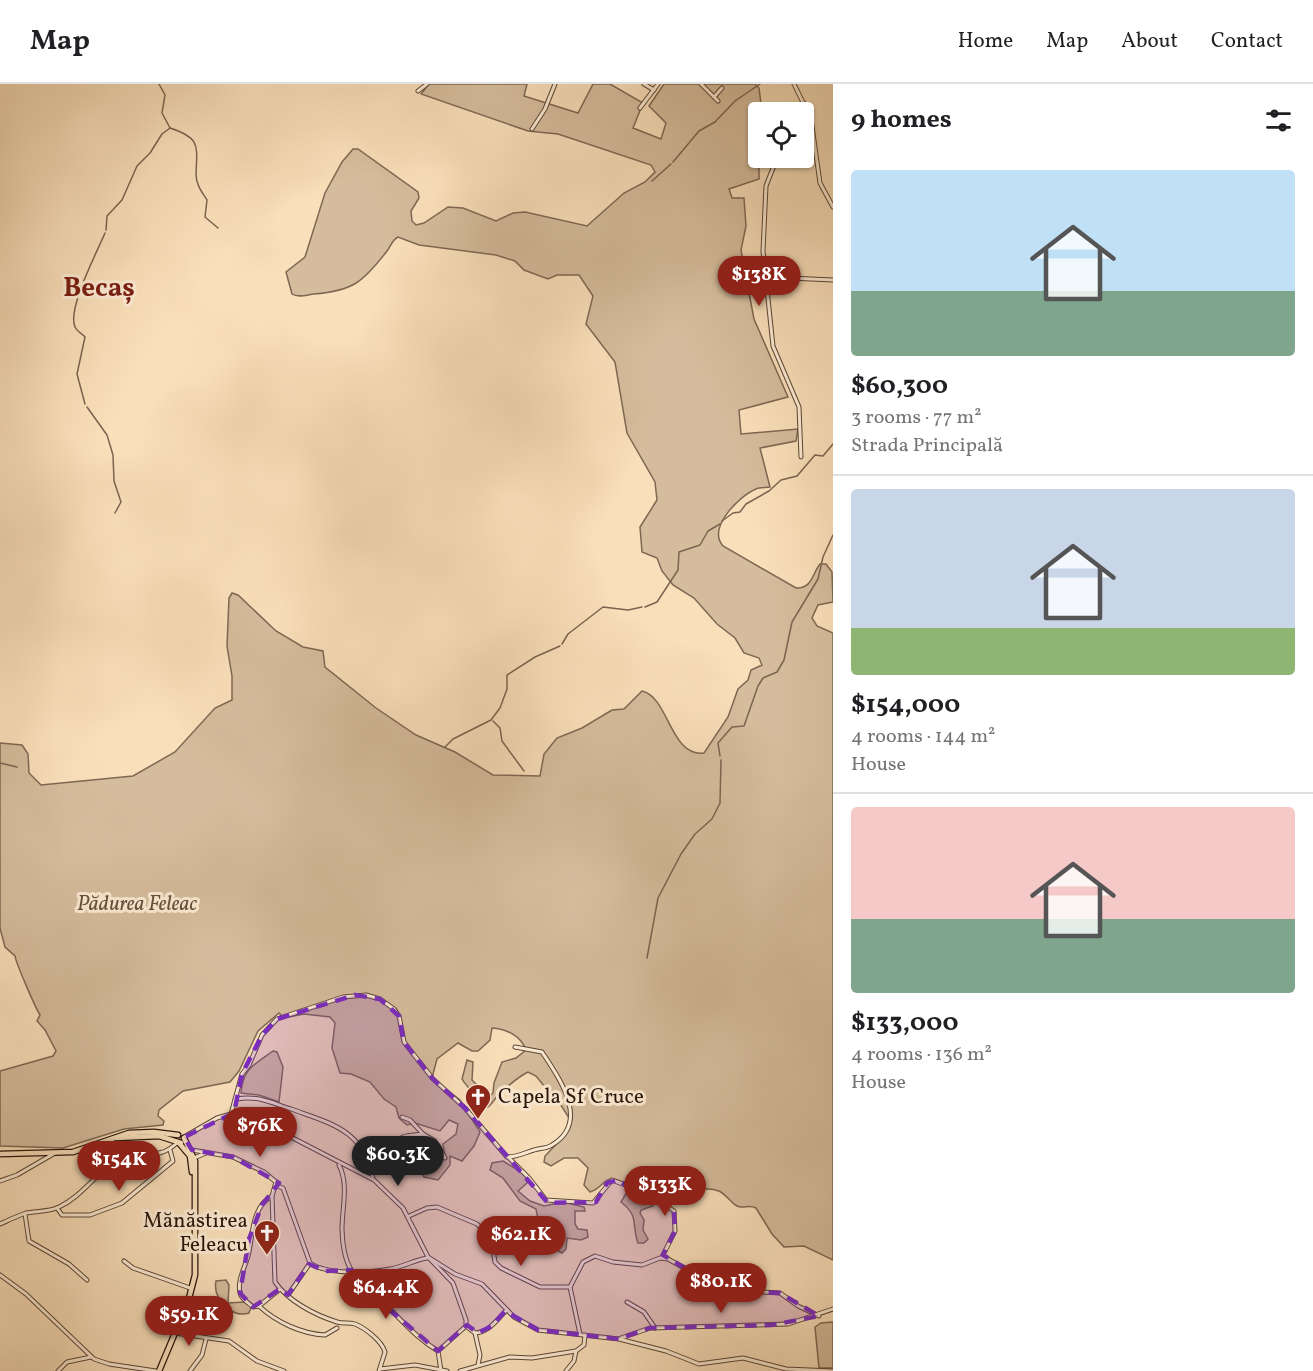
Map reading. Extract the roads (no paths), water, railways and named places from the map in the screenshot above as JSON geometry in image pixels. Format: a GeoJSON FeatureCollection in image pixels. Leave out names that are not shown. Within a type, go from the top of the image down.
{"type":"FeatureCollection","features":[{"type":"Feature","properties":{"kind":"main road"},"geometry":{"type":"LineString","coordinates":[[0,1154],[80,1150],[113,1138],[154,1135],[180,1139],[192,1155],[196,1269],[190,1296],[157,1371]]}},
{"type":"Feature","properties":{"kind":"main road"},"geometry":{"type":"LineString","coordinates":[[157,1371],[190,1288],[194,1252],[192,1155]]}},
{"type":"Feature","properties":{"kind":"street"},"geometry":{"type":"LineString","coordinates":[[418,91],[427,84]]}},
{"type":"Feature","properties":{"kind":"street"},"geometry":{"type":"LineString","coordinates":[[532,129],[545,109],[555,84]]}},
{"type":"Feature","properties":{"kind":"street"},"geometry":{"type":"LineString","coordinates":[[644,84],[654,90]]}},
{"type":"Feature","properties":{"kind":"street"},"geometry":{"type":"LineString","coordinates":[[640,108],[658,84]]}},
{"type":"Feature","properties":{"kind":"street"},"geometry":{"type":"LineString","coordinates":[[701,84],[718,101]]}},
{"type":"Feature","properties":{"kind":"street"},"geometry":{"type":"LineString","coordinates":[[794,84],[804,101],[815,135],[820,183],[833,207]]}},
{"type":"Feature","properties":{"kind":"street"},"geometry":{"type":"LineString","coordinates":[[714,97],[722,88]]}},
{"type":"Feature","properties":{"kind":"street"},"geometry":{"type":"LineString","coordinates":[[774,168],[765,195],[762,238],[774,346],[798,407],[801,457]]}},
{"type":"Feature","properties":{"kind":"street"},"geometry":{"type":"LineString","coordinates":[[767,277],[833,280]]}},
{"type":"Feature","properties":{"kind":"street"},"geometry":{"type":"LineString","coordinates":[[236,1117],[242,1074],[249,1065],[262,1035],[277,1019],[343,997],[366,996],[380,999],[394,1009],[399,1016],[404,1042],[433,1079],[465,1108],[498,1150],[529,1178],[546,1200],[551,1202],[567,1199],[593,1203],[612,1180],[666,1203],[674,1211],[675,1225],[662,1257],[642,1265],[613,1263],[595,1256],[583,1262],[570,1287],[584,1345],[576,1350],[532,1358],[510,1356],[460,1371]]}},
{"type":"Feature","properties":{"kind":"street"},"geometry":{"type":"LineString","coordinates":[[508,1157],[551,1146],[566,1132],[570,1111],[567,1091],[542,1052],[515,1047]]}},
{"type":"Feature","properties":{"kind":"street"},"geometry":{"type":"LineString","coordinates":[[237,1099],[253,1096],[340,1127],[353,1138],[371,1163],[374,1180]]}},
{"type":"Feature","properties":{"kind":"street"},"geometry":{"type":"LineString","coordinates":[[0,1224],[25,1214],[57,1208],[81,1193],[120,1159],[131,1155],[162,1154],[170,1150],[180,1139],[217,1118],[231,1114],[236,1106]]}},
{"type":"Feature","properties":{"kind":"street"},"geometry":{"type":"LineString","coordinates":[[231,1114],[255,1131],[289,1137],[338,1164],[374,1180],[386,1190],[409,1216],[427,1258],[453,1283],[466,1326],[475,1332],[480,1355],[478,1365]]}},
{"type":"Feature","properties":{"kind":"street"},"geometry":{"type":"LineString","coordinates":[[402,1117],[411,1120],[423,1134],[435,1141],[445,1158]]}},
{"type":"Feature","properties":{"kind":"street"},"geometry":{"type":"LineString","coordinates":[[371,1163],[379,1160],[389,1147],[404,1137],[423,1134]]}},
{"type":"Feature","properties":{"kind":"street"},"geometry":{"type":"LineString","coordinates":[[57,1208],[62,1215],[73,1217],[90,1215],[122,1203],[173,1161],[170,1150]]}},
{"type":"Feature","properties":{"kind":"street"},"geometry":{"type":"LineString","coordinates":[[0,1181],[17,1175],[55,1153]]}},
{"type":"Feature","properties":{"kind":"street"},"geometry":{"type":"LineString","coordinates":[[192,1155],[206,1153],[233,1157],[273,1179],[284,1191],[310,1263],[325,1271],[353,1272],[392,1269],[427,1258],[455,1274],[482,1284],[507,1310],[538,1330],[619,1339],[657,1348],[699,1364],[743,1358],[786,1369],[833,1371]]}},
{"type":"Feature","properties":{"kind":"street"},"geometry":{"type":"LineString","coordinates":[[192,1155],[206,1153]]}},
{"type":"Feature","properties":{"kind":"street"},"geometry":{"type":"LineString","coordinates":[[338,1164],[344,1180],[342,1204],[344,1252],[357,1281],[388,1307],[418,1339],[438,1351],[442,1370]]}},
{"type":"Feature","properties":{"kind":"street"},"geometry":{"type":"LineString","coordinates":[[277,1186],[272,1196],[275,1240],[274,1276],[280,1289],[302,1305],[335,1322],[357,1325],[378,1340],[385,1352],[380,1370],[415,1365],[447,1371]]}},
{"type":"Feature","properties":{"kind":"street"},"geometry":{"type":"LineString","coordinates":[[272,1196],[267,1199],[258,1213],[249,1239],[248,1254],[241,1281],[241,1296],[254,1307],[259,1306],[280,1289]]}},
{"type":"Feature","properties":{"kind":"street"},"geometry":{"type":"LineString","coordinates":[[409,1216],[426,1208],[437,1207],[477,1224],[491,1238],[495,1262],[501,1268],[540,1287],[570,1287]]}},
{"type":"Feature","properties":{"kind":"street"},"geometry":{"type":"LineString","coordinates":[[25,1214],[29,1241],[69,1264],[87,1280]]}},
{"type":"Feature","properties":{"kind":"street"},"geometry":{"type":"LineString","coordinates":[[662,1257],[701,1279],[740,1292],[780,1293],[798,1306],[819,1316]]}},
{"type":"Feature","properties":{"kind":"street"},"geometry":{"type":"LineString","coordinates":[[124,1261],[133,1268],[190,1288]]}},
{"type":"Feature","properties":{"kind":"street"},"geometry":{"type":"LineString","coordinates":[[288,1295],[310,1263]]}},
{"type":"Feature","properties":{"kind":"street"},"geometry":{"type":"LineString","coordinates":[[0,1275],[26,1294],[74,1341],[86,1349],[91,1357]]}},
{"type":"Feature","properties":{"kind":"street"},"geometry":{"type":"LineString","coordinates":[[627,1302],[644,1312],[655,1328]]}},
{"type":"Feature","properties":{"kind":"street"},"geometry":{"type":"LineString","coordinates":[[259,1306],[278,1321],[305,1331],[325,1335],[337,1328]]}},
{"type":"Feature","properties":{"kind":"street"},"geometry":{"type":"LineString","coordinates":[[619,1339],[655,1328],[772,1325],[819,1316],[833,1309]]}},
{"type":"Feature","properties":{"kind":"street"},"geometry":{"type":"LineString","coordinates":[[475,1332],[492,1326],[507,1310]]}},
{"type":"Feature","properties":{"kind":"street"},"geometry":{"type":"LineString","coordinates":[[438,1351],[466,1326]]}},
{"type":"Feature","properties":{"kind":"street"},"geometry":{"type":"LineString","coordinates":[[175,1333],[229,1341],[258,1361],[284,1371]]}},
{"type":"Feature","properties":{"kind":"street"},"geometry":{"type":"LineString","coordinates":[[189,1371],[204,1351],[206,1339]]}},
{"type":"Feature","properties":{"kind":"street"},"geometry":{"type":"LineString","coordinates":[[566,1371],[574,1361],[576,1350]]}},
{"type":"Feature","properties":{"kind":"street"},"geometry":{"type":"LineString","coordinates":[[58,1371],[67,1362],[91,1357],[110,1364],[157,1371]]}},
{"type":"Feature","properties":{"kind":"street"},"geometry":{"type":"LineString","coordinates":[[195,1371],[197,1362]]}},
{"type":"Feature","properties":{"kind":"waterway"},"geometry":{"type":"LineString","coordinates":[[159,84],[165,95],[162,113],[170,128]]}},
{"type":"Feature","properties":{"kind":"waterway"},"geometry":{"type":"LineString","coordinates":[[673,162],[699,131],[715,122],[735,101],[760,84]]}},
{"type":"Feature","properties":{"kind":"waterway"},"geometry":{"type":"LineString","coordinates":[[106,230],[107,216],[122,200],[137,166],[150,153],[162,134],[170,128],[187,135],[195,144],[197,182],[207,200],[205,217],[218,228]]}},
{"type":"Feature","properties":{"kind":"waterway"},"geometry":{"type":"LineString","coordinates":[[652,181],[671,164]]}},
{"type":"Feature","properties":{"kind":"waterway"},"geometry":{"type":"LineString","coordinates":[[85,404],[77,374],[85,337],[75,327],[75,307],[105,233]]}},
{"type":"Feature","properties":{"kind":"waterway"},"geometry":{"type":"LineString","coordinates":[[87,407],[107,435],[113,455],[114,481],[121,502],[115,513]]}},
{"type":"Feature","properties":{"kind":"waterway"},"geometry":{"type":"LineString","coordinates":[[722,521],[733,513],[740,512],[746,504],[769,491],[781,480],[797,476],[815,455],[823,456],[833,444]]}},
{"type":"Feature","properties":{"kind":"waterway"},"geometry":{"type":"LineString","coordinates":[[645,607],[657,602],[678,570],[679,552],[700,545],[708,531],[720,524]]}},
{"type":"Feature","properties":{"kind":"waterway"},"geometry":{"type":"LineString","coordinates":[[720,756],[718,743],[732,727],[744,726],[758,686],[763,678],[777,672],[784,660],[792,622],[818,579],[823,557],[833,535]]}},
{"type":"Feature","properties":{"kind":"waterway"},"geometry":{"type":"LineString","coordinates":[[562,644],[568,634],[603,607],[628,610],[642,607]]}},
{"type":"Feature","properties":{"kind":"waterway"},"geometry":{"type":"LineString","coordinates":[[445,747],[453,739],[491,720],[500,708],[507,689],[507,675],[535,657],[560,646]]}},
{"type":"Feature","properties":{"kind":"waterway"},"geometry":{"type":"LineString","coordinates":[[493,721],[500,728],[502,741],[524,771]]}},
{"type":"Feature","properties":{"kind":"waterway"},"geometry":{"type":"LineString","coordinates":[[647,958],[658,898],[681,854],[695,834],[712,819],[720,803],[721,760]]}},
{"type":"Feature","properties":{"kind":"waterway"},"geometry":{"type":"LineString","coordinates":[[0,763],[17,767]]}},
{"type":"Feature","properties":{"kind":"place","name":"Capela Sf Cruce"},"geometry":{"type":"Point","coordinates":[478,1120]}},
{"type":"Feature","properties":{"kind":"place","name":"Mănăstirea Feleacu"},"geometry":{"type":"Point","coordinates":[267,1256]}},
{"type":"Feature","properties":{"kind":"district","name":"Becaș"},"geometry":{"type":"Point","coordinates":[99,289]}},
{"type":"Feature","properties":{"kind":"park label","name":"Pădurea Feleac"},"geometry":{"type":"Point","coordinates":[137,904]}}]}
